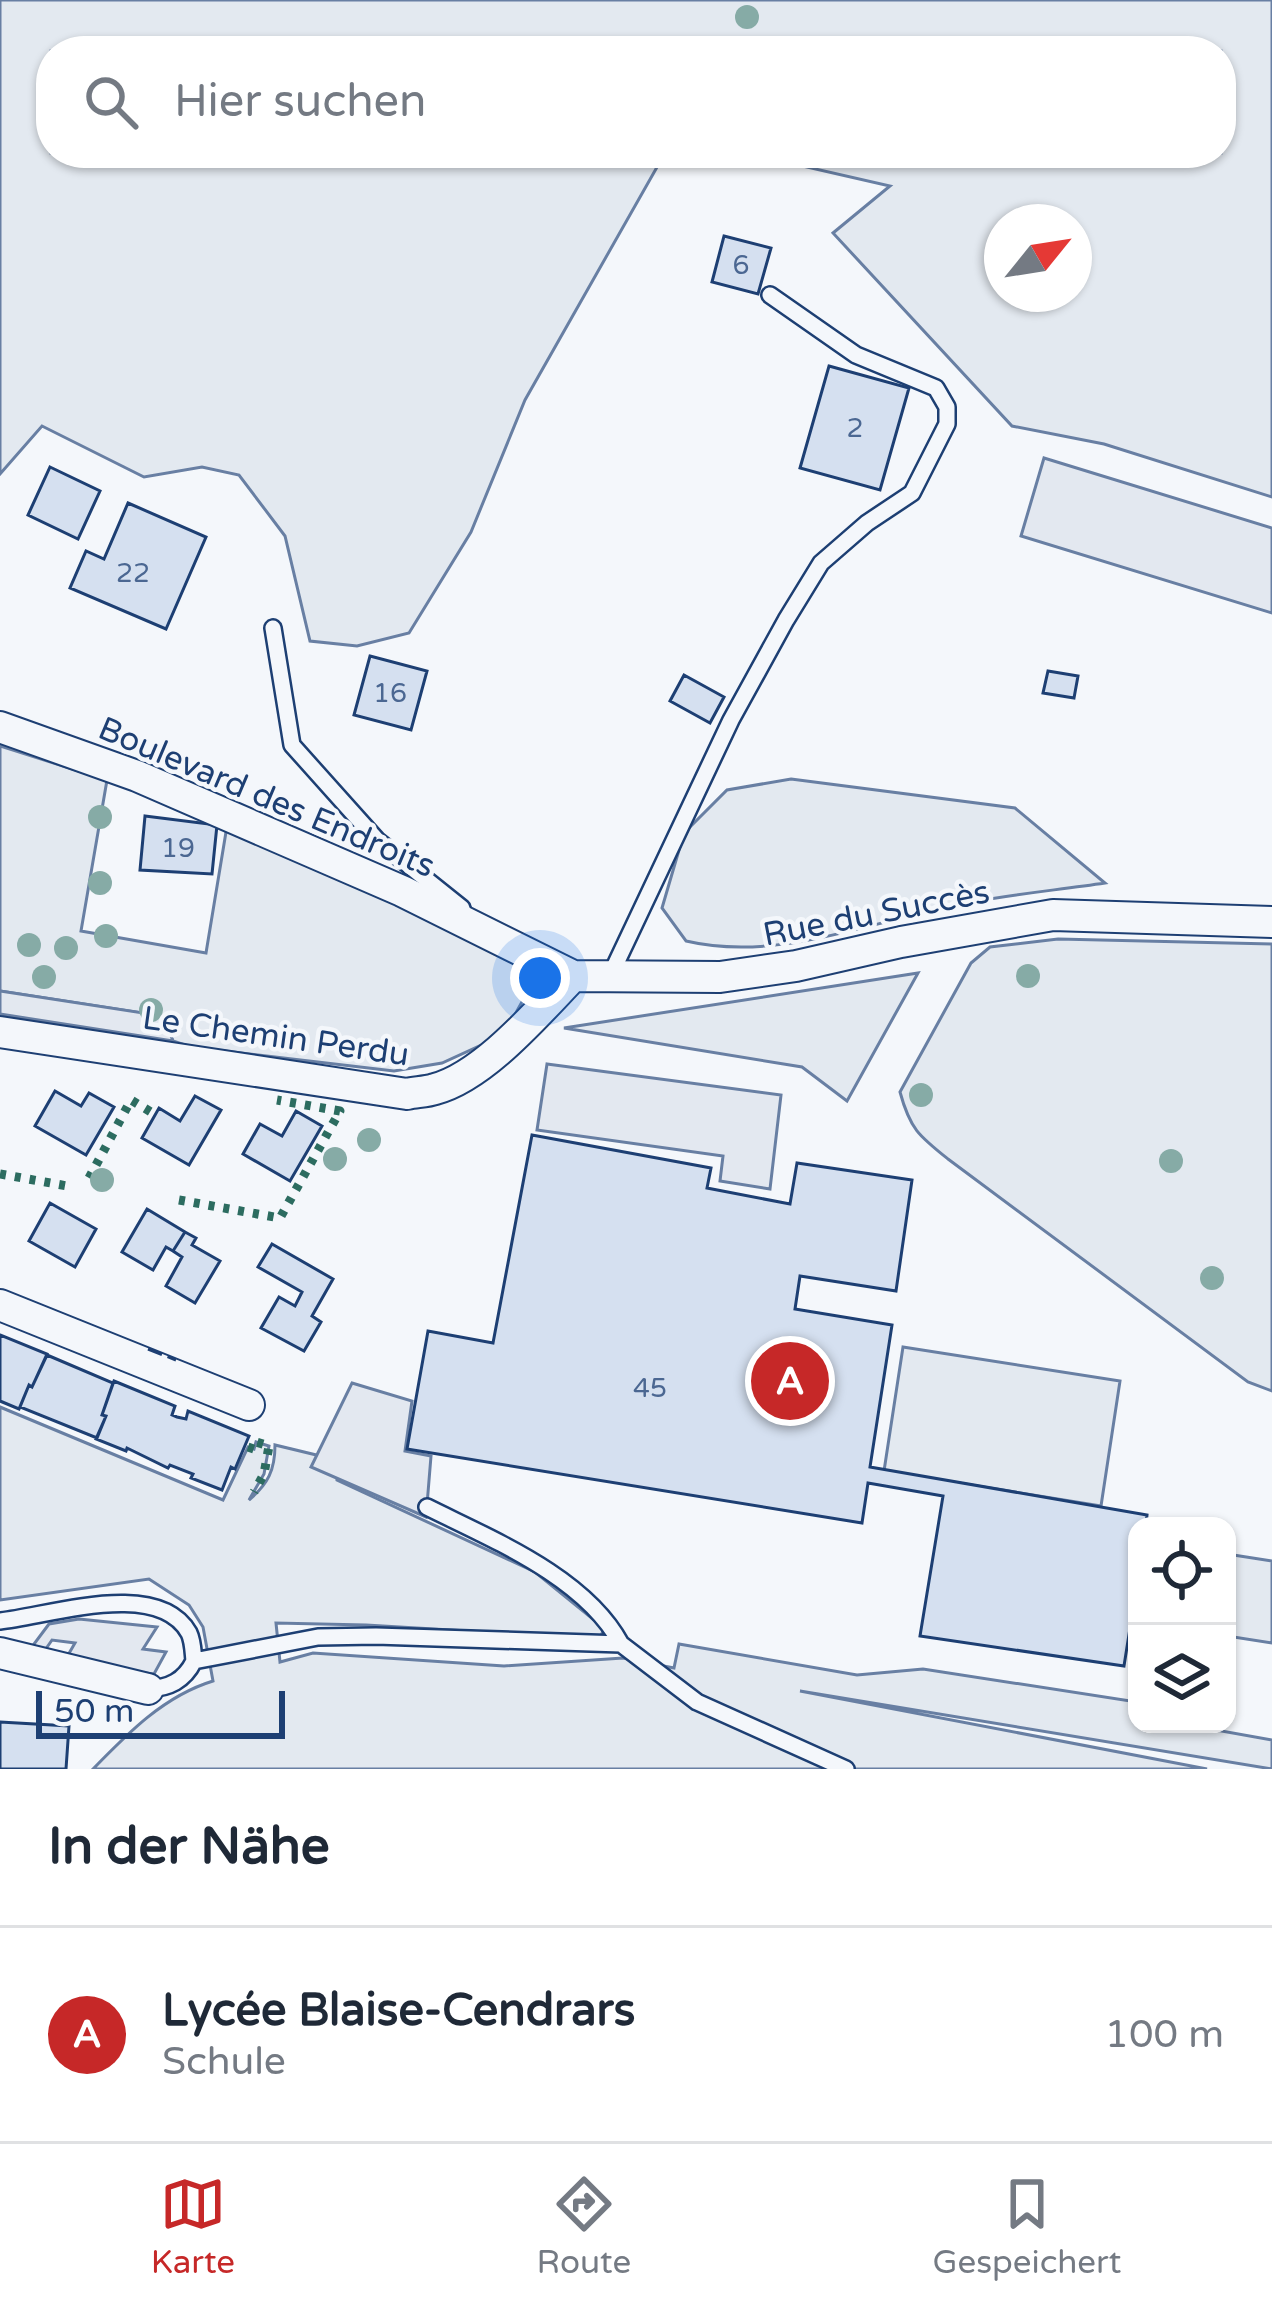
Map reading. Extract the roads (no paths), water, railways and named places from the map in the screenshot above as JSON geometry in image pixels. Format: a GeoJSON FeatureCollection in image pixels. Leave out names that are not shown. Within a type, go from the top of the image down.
{"type":"FeatureCollection","features":[{"type":"Feature","properties":{"kind":"street","name":"Boulevard des Endroits"},"geometry":{"type":"LineString","coordinates":[[0,727],[137,776],[402,891],[502,940]]}},
{"type":"Feature","properties":{"kind":"street","name":"Rue du Succès"},"geometry":{"type":"LineString","coordinates":[[502,940],[573,976],[719,977],[1053,915],[1272,922]]}},
{"type":"Feature","properties":{"kind":"street","name":"Le Chemin Perdu"},"geometry":{"type":"LineString","coordinates":[[0,1032],[407,1094],[457,1080],[504,1046],[573,976]]}},
{"type":"Feature","properties":{"kind":"street"},"geometry":{"type":"LineString","coordinates":[[0,1305],[249,1405]]}},
{"type":"Feature","properties":{"kind":"street"},"geometry":{"type":"LineString","coordinates":[[0,1653],[148,1689]]}},
{"type":"Feature","properties":{"kind":"lane"},"geometry":{"type":"LineString","coordinates":[[611,974],[731,720],[786,620],[821,563],[867,523],[912,493],[947,424],[947,406],[936,388],[856,356],[770,295]]}},
{"type":"Feature","properties":{"kind":"lane"},"geometry":{"type":"LineString","coordinates":[[273,628],[292,745],[377,840],[502,940]]}},
{"type":"Feature","properties":{"kind":"lane"},"geometry":{"type":"LineString","coordinates":[[428,1507],[540,1566],[595,1607],[621,1644],[698,1702],[846,1769]]}},
{"type":"Feature","properties":{"kind":"lane"},"geometry":{"type":"LineString","coordinates":[[0,1622],[82,1606],[142,1604],[177,1618],[191,1636],[194,1661]]}},
{"type":"Feature","properties":{"kind":"lane"},"geometry":{"type":"LineString","coordinates":[[148,1689],[176,1682],[194,1661],[318,1637],[621,1644]]}},
{"type":"Feature","properties":{"kind":"place","name":"Lycée Blaise-Cendrars"},"geometry":{"type":"Point","coordinates":[790,1381]}}]}
